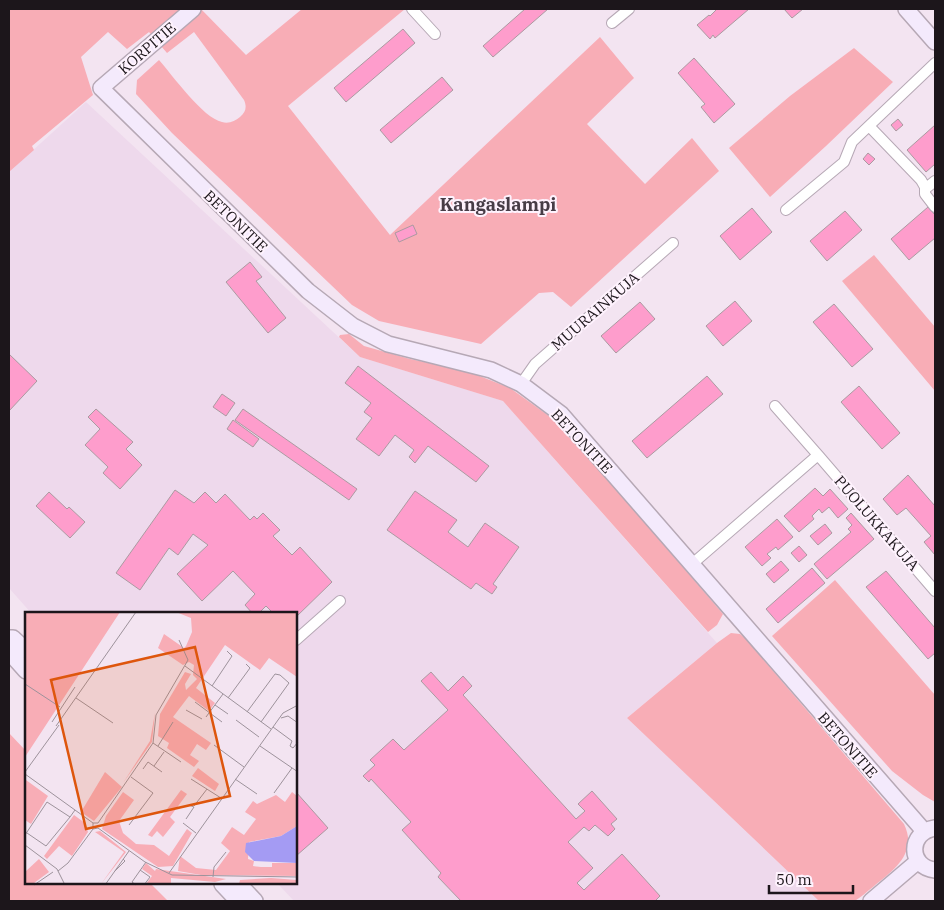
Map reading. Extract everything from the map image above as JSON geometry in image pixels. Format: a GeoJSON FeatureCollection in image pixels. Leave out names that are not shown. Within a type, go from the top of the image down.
{"type":"FeatureCollection","features":[{"type":"Feature","properties":{"kind":"street","name":"KORPITIE"},"geometry":{"type":"LineString","coordinates":[[101,88],[193,9]]}},
{"type":"Feature","properties":{"kind":"street"},"geometry":{"type":"LineString","coordinates":[[413,9],[435,34]]}},
{"type":"Feature","properties":{"kind":"street"},"geometry":{"type":"LineString","coordinates":[[612,23],[629,9]]}},
{"type":"Feature","properties":{"kind":"street"},"geometry":{"type":"LineString","coordinates":[[906,9],[935,42]]}},
{"type":"Feature","properties":{"kind":"street"},"geometry":{"type":"LineString","coordinates":[[786,210],[844,162],[852,142],[935,63]]}},
{"type":"Feature","properties":{"kind":"street","name":"BETONITIE"},"geometry":{"type":"LineString","coordinates":[[101,88],[308,291],[353,326],[388,344],[491,370],[521,384],[561,414],[691,565],[929,830]]}},
{"type":"Feature","properties":{"kind":"street"},"geometry":{"type":"LineString","coordinates":[[869,126],[921,180],[925,194],[935,207]]}},
{"type":"Feature","properties":{"kind":"street"},"geometry":{"type":"LineString","coordinates":[[925,189],[935,181]]}},
{"type":"Feature","properties":{"kind":"street","name":"MUURAINKUJA"},"geometry":{"type":"LineString","coordinates":[[521,384],[535,364],[674,243]]}},
{"type":"Feature","properties":{"kind":"street","name":"PUOLUKKAKUJA"},"geometry":{"type":"LineString","coordinates":[[775,406],[935,591]]}},
{"type":"Feature","properties":{"kind":"street"},"geometry":{"type":"LineString","coordinates":[[691,565],[818,455]]}},
{"type":"Feature","properties":{"kind":"street"},"geometry":{"type":"LineString","coordinates":[[298,638],[340,601]]}},
{"type":"Feature","properties":{"kind":"street"},"geometry":{"type":"LineString","coordinates":[[9,638],[13,638],[25,649]]}},
{"type":"Feature","properties":{"kind":"street"},"geometry":{"type":"LineString","coordinates":[[9,652],[25,670]]}},
{"type":"Feature","properties":{"kind":"street"},"geometry":{"type":"LineString","coordinates":[[929,830],[916,840],[914,851],[918,861],[928,869],[935,870]]}},
{"type":"Feature","properties":{"kind":"street"},"geometry":{"type":"LineString","coordinates":[[871,901],[918,861]]}},
{"type":"Feature","properties":{"kind":"street"},"geometry":{"type":"LineString","coordinates":[[223,885],[238,901]]}},
{"type":"Feature","properties":{"kind":"street"},"geometry":{"type":"LineString","coordinates":[[240,885],[255,901]]}},
{"type":"Feature","properties":{"kind":"shaded area"},"geometry":{"type":"Polygon","coordinates":[[[9,9],[201,9],[246,55],[302,9],[405,9],[288,106],[390,235],[600,37],[634,78],[587,124],[645,184],[692,138],[719,171],[571,307],[553,292],[539,293],[481,344],[379,321],[352,305],[172,133],[136,94],[137,80],[159,60],[197,105],[214,119],[225,123],[236,120],[242,115],[245,111],[244,100],[194,32],[167,53],[149,32],[127,49],[108,32],[81,57],[93,95],[32,146],[34,150],[9,172],[9,9]]]}},
{"type":"Feature","properties":{"kind":"shaded area"},"geometry":{"type":"Polygon","coordinates":[[[854,48],[893,82],[770,197],[729,148],[790,96],[854,48]]]}},
{"type":"Feature","properties":{"kind":"shaded area"},"geometry":{"type":"Polygon","coordinates":[[[86,102],[360,357],[503,401],[717,643],[627,718],[819,901],[294,901],[279,885],[298,885],[298,612],[30,612],[9,588],[9,172],[86,102]]]}},
{"type":"Feature","properties":{"kind":"shaded area"},"geometry":{"type":"Polygon","coordinates":[[[874,255],[935,327],[935,391],[842,281],[874,255]]]}},
{"type":"Feature","properties":{"kind":"shaded area"},"geometry":{"type":"Polygon","coordinates":[[[349,334],[364,346],[410,359],[467,371],[510,388],[549,416],[606,477],[723,614],[717,625],[708,632],[503,401],[360,357],[339,337],[340,335],[349,334]]]}},
{"type":"Feature","properties":{"kind":"shaded area"},"geometry":{"type":"Polygon","coordinates":[[[835,580],[935,695],[935,802],[892,771],[772,636],[835,580]]]}},
{"type":"Feature","properties":{"kind":"shaded area"},"geometry":{"type":"Polygon","coordinates":[[[731,633],[740,634],[745,638],[904,824],[908,834],[908,844],[902,860],[889,874],[854,901],[819,901],[627,718],[731,633]]]}},
{"type":"Feature","properties":{"kind":"shaded area"},"geometry":{"type":"Polygon","coordinates":[[[9,733],[25,750],[25,885],[152,885],[168,901],[9,901],[9,733]]]}},
{"type":"Feature","properties":{"kind":"building"},"geometry":{"type":"Polygon","coordinates":[[[525,9],[548,9],[493,57],[483,46],[525,9]]]}},
{"type":"Feature","properties":{"kind":"building"},"geometry":{"type":"Polygon","coordinates":[[[717,9],[749,9],[715,38],[713,35],[710,39],[697,25],[717,9]]]}},
{"type":"Feature","properties":{"kind":"building"},"geometry":{"type":"Polygon","coordinates":[[[784,9],[803,9],[792,18],[784,9]]]}},
{"type":"Feature","properties":{"kind":"building"},"geometry":{"type":"Polygon","coordinates":[[[403,29],[415,43],[346,102],[334,88],[403,29]]]}},
{"type":"Feature","properties":{"kind":"building"},"geometry":{"type":"Polygon","coordinates":[[[694,58],[735,104],[714,123],[701,107],[705,104],[678,73],[694,58]]]}},
{"type":"Feature","properties":{"kind":"building"},"geometry":{"type":"Polygon","coordinates":[[[442,77],[453,90],[391,143],[380,130],[442,77]]]}},
{"type":"Feature","properties":{"kind":"building"},"geometry":{"type":"Polygon","coordinates":[[[898,119],[903,125],[896,131],[891,125],[898,119]]]}},
{"type":"Feature","properties":{"kind":"building"},"geometry":{"type":"Polygon","coordinates":[[[935,125],[935,164],[926,172],[907,150],[935,125]]]}},
{"type":"Feature","properties":{"kind":"building"},"geometry":{"type":"Polygon","coordinates":[[[868,153],[875,159],[869,165],[863,159],[868,153]]]}},
{"type":"Feature","properties":{"kind":"building"},"geometry":{"type":"Polygon","coordinates":[[[928,207],[935,215],[935,238],[909,260],[891,239],[928,207]]]}},
{"type":"Feature","properties":{"kind":"building"},"geometry":{"type":"Polygon","coordinates":[[[752,208],[772,232],[740,260],[720,236],[752,208]]]}},
{"type":"Feature","properties":{"kind":"building"},"geometry":{"type":"Polygon","coordinates":[[[845,211],[862,230],[827,261],[810,241],[845,211]]]}},
{"type":"Feature","properties":{"kind":"building"},"geometry":{"type":"Polygon","coordinates":[[[413,225],[417,234],[399,242],[395,233],[413,225]]]}},
{"type":"Feature","properties":{"kind":"building"},"geometry":{"type":"Polygon","coordinates":[[[250,262],[262,277],[256,281],[286,318],[268,333],[226,282],[250,262]]]}},
{"type":"Feature","properties":{"kind":"building"},"geometry":{"type":"Polygon","coordinates":[[[735,301],[752,321],[723,346],[706,326],[735,301]]]}},
{"type":"Feature","properties":{"kind":"building"},"geometry":{"type":"Polygon","coordinates":[[[640,302],[655,319],[616,353],[601,336],[640,302]]]}},
{"type":"Feature","properties":{"kind":"building"},"geometry":{"type":"Polygon","coordinates":[[[834,304],[873,349],[852,367],[813,322],[834,304]]]}},
{"type":"Feature","properties":{"kind":"building"},"geometry":{"type":"Polygon","coordinates":[[[9,354],[37,381],[9,411],[9,354]]]}},
{"type":"Feature","properties":{"kind":"building"},"geometry":{"type":"Polygon","coordinates":[[[358,366],[489,466],[476,482],[428,446],[415,463],[409,457],[414,450],[395,435],[379,456],[356,439],[372,418],[364,412],[371,403],[345,383],[358,366]]]}},
{"type":"Feature","properties":{"kind":"building"},"geometry":{"type":"Polygon","coordinates":[[[707,376],[723,394],[647,458],[632,441],[707,376]]]}},
{"type":"Feature","properties":{"kind":"building"},"geometry":{"type":"Polygon","coordinates":[[[859,386],[900,433],[882,449],[841,402],[859,386]]]}},
{"type":"Feature","properties":{"kind":"building"},"geometry":{"type":"Polygon","coordinates":[[[222,394],[235,403],[226,416],[213,407],[222,394]]]}},
{"type":"Feature","properties":{"kind":"building"},"geometry":{"type":"Polygon","coordinates":[[[96,409],[133,442],[126,449],[142,465],[120,489],[103,473],[108,467],[85,445],[100,429],[88,417],[96,409]]]}},
{"type":"Feature","properties":{"kind":"building"},"geometry":{"type":"Polygon","coordinates":[[[243,409],[357,489],[349,500],[235,420],[243,409]]]}},
{"type":"Feature","properties":{"kind":"building"},"geometry":{"type":"Polygon","coordinates":[[[233,420],[259,439],[253,447],[227,429],[233,420]]]}},
{"type":"Feature","properties":{"kind":"building"},"geometry":{"type":"Polygon","coordinates":[[[908,475],[935,506],[935,555],[924,542],[931,536],[906,508],[897,515],[883,499],[908,475]]]}},
{"type":"Feature","properties":{"kind":"building"},"geometry":{"type":"Polygon","coordinates":[[[815,488],[823,496],[830,489],[848,509],[838,518],[829,507],[822,513],[819,509],[812,516],[814,519],[799,532],[784,516],[815,488]]]}},
{"type":"Feature","properties":{"kind":"building"},"geometry":{"type":"Polygon","coordinates":[[[175,490],[194,503],[205,492],[216,503],[225,494],[250,520],[254,516],[257,519],[263,513],[280,530],[273,536],[292,555],[300,547],[332,582],[298,615],[298,612],[272,612],[266,606],[260,612],[251,612],[245,605],[255,594],[233,571],[202,601],[177,574],[208,545],[193,534],[178,555],[169,548],[140,590],[116,573],[175,490]]]}},
{"type":"Feature","properties":{"kind":"building"},"geometry":{"type":"Polygon","coordinates":[[[415,491],[457,520],[448,532],[468,547],[485,523],[519,547],[493,584],[497,587],[492,594],[476,583],[471,589],[387,530],[415,491]]]}},
{"type":"Feature","properties":{"kind":"building"},"geometry":{"type":"Polygon","coordinates":[[[49,492],[67,509],[69,507],[85,522],[70,538],[36,506],[49,492]]]}},
{"type":"Feature","properties":{"kind":"building"},"geometry":{"type":"Polygon","coordinates":[[[851,513],[874,539],[827,579],[814,564],[851,532],[848,529],[852,525],[846,518],[851,513]]]}},
{"type":"Feature","properties":{"kind":"building"},"geometry":{"type":"Polygon","coordinates":[[[777,519],[793,537],[778,550],[776,547],[767,554],[771,558],[762,566],[745,547],[777,519]]]}},
{"type":"Feature","properties":{"kind":"building"},"geometry":{"type":"Polygon","coordinates":[[[825,524],[832,533],[818,545],[810,536],[825,524]]]}},
{"type":"Feature","properties":{"kind":"building"},"geometry":{"type":"Polygon","coordinates":[[[799,546],[807,555],[799,562],[791,553],[799,546]]]}},
{"type":"Feature","properties":{"kind":"building"},"geometry":{"type":"Polygon","coordinates":[[[781,561],[789,570],[774,583],[766,574],[781,561]]]}},
{"type":"Feature","properties":{"kind":"building"},"geometry":{"type":"Polygon","coordinates":[[[812,568],[825,583],[778,623],[766,609],[812,568]]]}},
{"type":"Feature","properties":{"kind":"building"},"geometry":{"type":"Polygon","coordinates":[[[886,571],[935,628],[935,653],[928,659],[866,587],[886,571]]]}},
{"type":"Feature","properties":{"kind":"building"},"geometry":{"type":"Polygon","coordinates":[[[431,672],[448,691],[463,676],[472,686],[463,695],[576,819],[585,811],[578,804],[592,791],[617,819],[611,824],[615,829],[608,836],[595,825],[589,831],[584,827],[568,842],[593,868],[577,883],[584,890],[622,854],[660,896],[655,901],[461,901],[438,877],[441,873],[402,830],[411,822],[371,779],[369,782],[363,776],[375,765],[370,760],[393,739],[404,750],[448,710],[421,681],[431,672]]]}},
{"type":"Feature","properties":{"kind":"building"},"geometry":{"type":"Polygon","coordinates":[[[298,794],[328,828],[298,854],[298,794]]]}},
{"type":"Feature","properties":{"kind":"district","name":"Kangaslampi"},"geometry":{"type":"Point","coordinates":[498,204]}}]}
